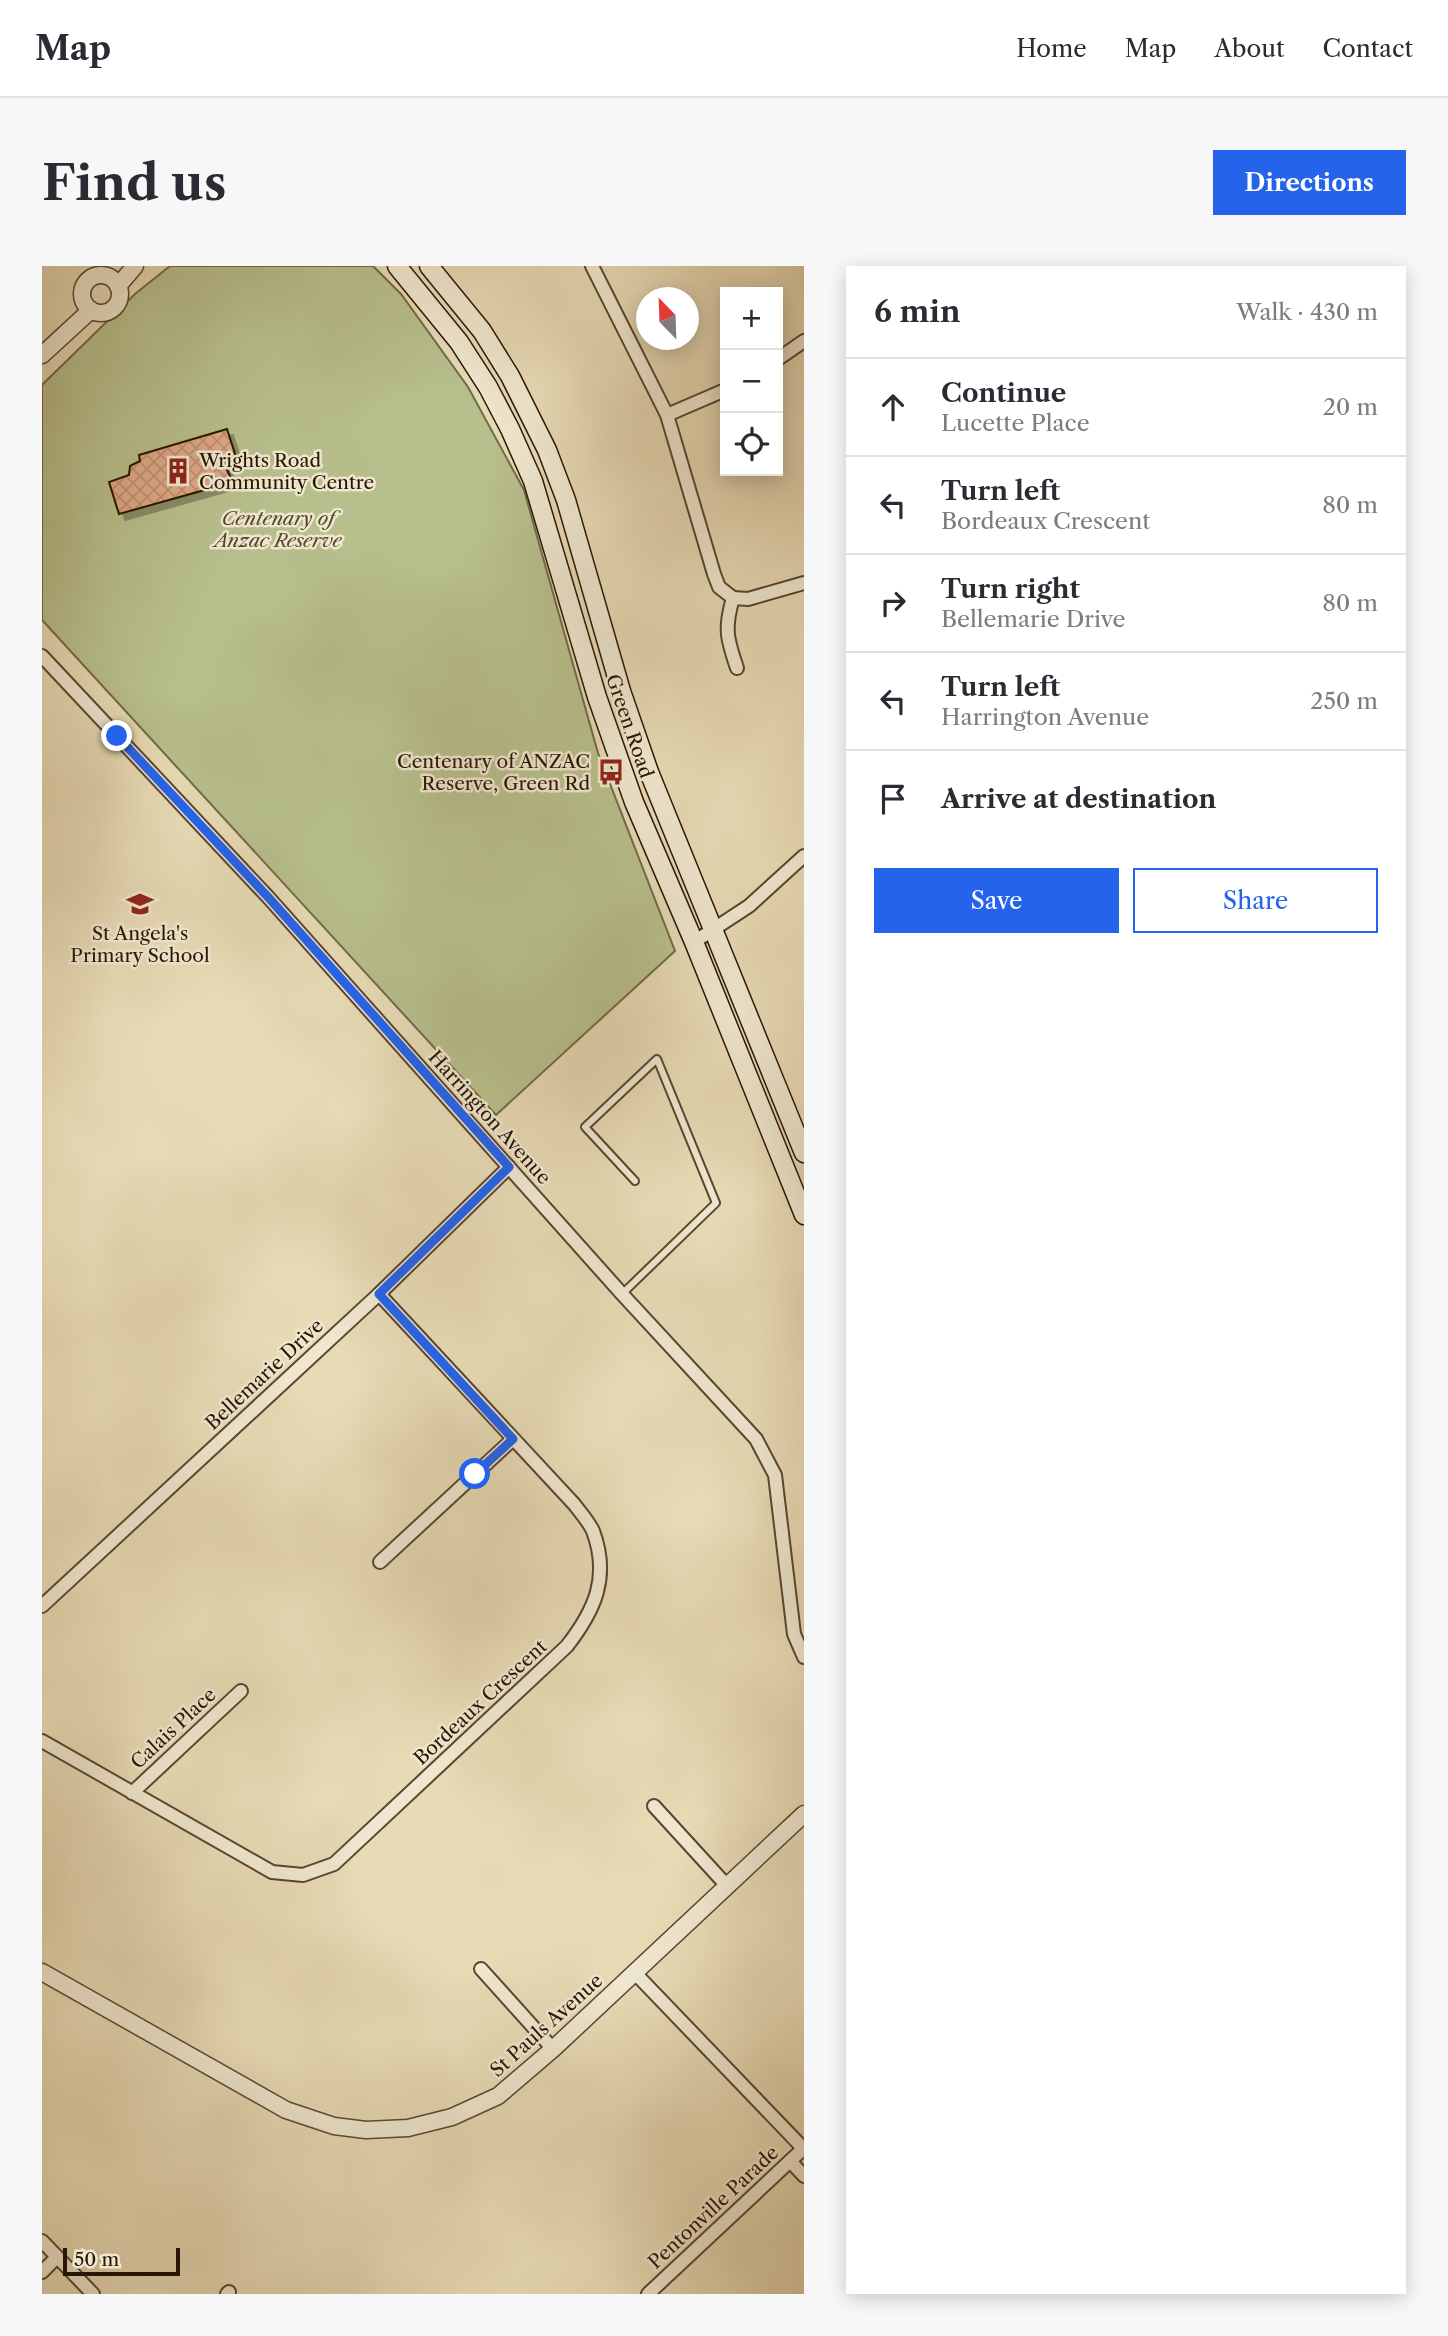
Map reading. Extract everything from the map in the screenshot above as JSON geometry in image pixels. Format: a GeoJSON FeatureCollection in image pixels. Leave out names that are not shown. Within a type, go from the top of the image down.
{"type":"FeatureCollection","features":[{"type":"Feature","properties":{"kind":"main road","name":"Green Road"},"geometry":{"type":"LineString","coordinates":[[397,266],[459,342],[488,387],[533,481],[597,697],[629,789],[804,1215]]}},
{"type":"Feature","properties":{"kind":"main road","name":"Green Road"},"geometry":{"type":"LineString","coordinates":[[429,266],[484,334],[510,376],[547,450],[566,500],[621,691],[649,772],[804,1153]]}},
{"type":"Feature","properties":{"kind":"street"},"geometry":{"type":"LineString","coordinates":[[118,286],[135,266]]}},
{"type":"Feature","properties":{"kind":"street"},"geometry":{"type":"LineString","coordinates":[[592,266],[667,415],[719,587],[733,598],[748,599],[804,583]]}},
{"type":"Feature","properties":{"kind":"street"},"geometry":{"type":"LineString","coordinates":[[96,276],[108,277],[118,286],[120,297],[114,307],[103,313],[91,310],[86,306],[82,295],[86,284],[96,276]]}},
{"type":"Feature","properties":{"kind":"street"},"geometry":{"type":"LineString","coordinates":[[42,355],[91,310]]}},
{"type":"Feature","properties":{"kind":"street"},"geometry":{"type":"LineString","coordinates":[[783,356],[804,341]]}},
{"type":"Feature","properties":{"kind":"street"},"geometry":{"type":"LineString","coordinates":[[667,415],[720,392]]}},
{"type":"Feature","properties":{"kind":"street"},"geometry":{"type":"LineString","coordinates":[[733,598],[726,617],[727,639],[737,668]]}},
{"type":"Feature","properties":{"kind":"street","name":"Harrington Avenue"},"geometry":{"type":"LineString","coordinates":[[42,656],[268,897],[622,1294],[756,1439],[775,1475],[794,1634],[804,1657]]}},
{"type":"Feature","properties":{"kind":"street"},"geometry":{"type":"LineString","coordinates":[[694,942],[749,906],[804,856]]}},
{"type":"Feature","properties":{"kind":"street","name":"Bellemarie Drive"},"geometry":{"type":"LineString","coordinates":[[42,1606],[379,1294],[509,1167]]}},
{"type":"Feature","properties":{"kind":"street","name":"Bordeaux Crescent"},"geometry":{"type":"LineString","coordinates":[[42,1741],[272,1872],[303,1875],[334,1864],[567,1646],[586,1622],[597,1597],[600,1571],[592,1529],[574,1504],[379,1294]]}},
{"type":"Feature","properties":{"kind":"street"},"geometry":{"type":"LineString","coordinates":[[380,1562],[513,1439]]}},
{"type":"Feature","properties":{"kind":"street","name":"Calais Place"},"geometry":{"type":"LineString","coordinates":[[132,1793],[241,1690]]}},
{"type":"Feature","properties":{"kind":"street"},"geometry":{"type":"LineString","coordinates":[[654,1806],[728,1887]]}},
{"type":"Feature","properties":{"kind":"street","name":"St Pauls Avenue"},"geometry":{"type":"LineString","coordinates":[[42,1972],[286,2110],[334,2126],[366,2130],[408,2128],[452,2117],[498,2096],[553,2049],[804,1814]]}},
{"type":"Feature","properties":{"kind":"street"},"geometry":{"type":"LineString","coordinates":[[481,1969],[553,2049]]}},
{"type":"Feature","properties":{"kind":"street"},"geometry":{"type":"LineString","coordinates":[[635,1973],[804,2148]]}},
{"type":"Feature","properties":{"kind":"street","name":"Pentonville Parade"},"geometry":{"type":"LineString","coordinates":[[648,2294],[804,2148]]}},
{"type":"Feature","properties":{"kind":"street"},"geometry":{"type":"LineString","coordinates":[[790,2161],[804,2176]]}},
{"type":"Feature","properties":{"kind":"street"},"geometry":{"type":"LineString","coordinates":[[42,2241],[93,2294]]}},
{"type":"Feature","properties":{"kind":"street"},"geometry":{"type":"LineString","coordinates":[[42,2272],[57,2258]]}},
{"type":"Feature","properties":{"kind":"lane"},"geometry":{"type":"LineString","coordinates":[[622,1294],[716,1203],[657,1059],[585,1127],[635,1181]]}},
{"type":"Feature","properties":{"kind":"green space","name":"Centenary of Anzac Reserve"},"geometry":{"type":"Polygon","coordinates":[[[170,266],[373,266],[401,294],[468,387],[524,490],[598,753],[675,951],[496,1115],[42,620],[42,385],[135,294],[170,266]]]}},
{"type":"Feature","properties":{"kind":"building","name":"Wrights Road Community Centre"},"geometry":{"type":"Polygon","coordinates":[[[227,429],[236,457],[223,462],[233,482],[119,514],[109,482],[129,475],[130,466],[140,461],[139,455],[227,429]]]}},
{"type":"Feature","properties":{"kind":"place","name":"Wrights Road Community Centre"},"geometry":{"type":"Point","coordinates":[178,471]}},
{"type":"Feature","properties":{"kind":"place","name":"Centenary of ANZAC Reserve, Green Rd"},"geometry":{"type":"Point","coordinates":[611,772]}},
{"type":"Feature","properties":{"kind":"place","name":"St Angela's Primary School"},"geometry":{"type":"Point","coordinates":[140,904]}},
{"type":"Feature","properties":{"kind":"route"},"geometry":{"type":"LineString","coordinates":[[117,736],[268,897],[509,1167],[379,1294],[513,1439],[475,1474]]}}]}
